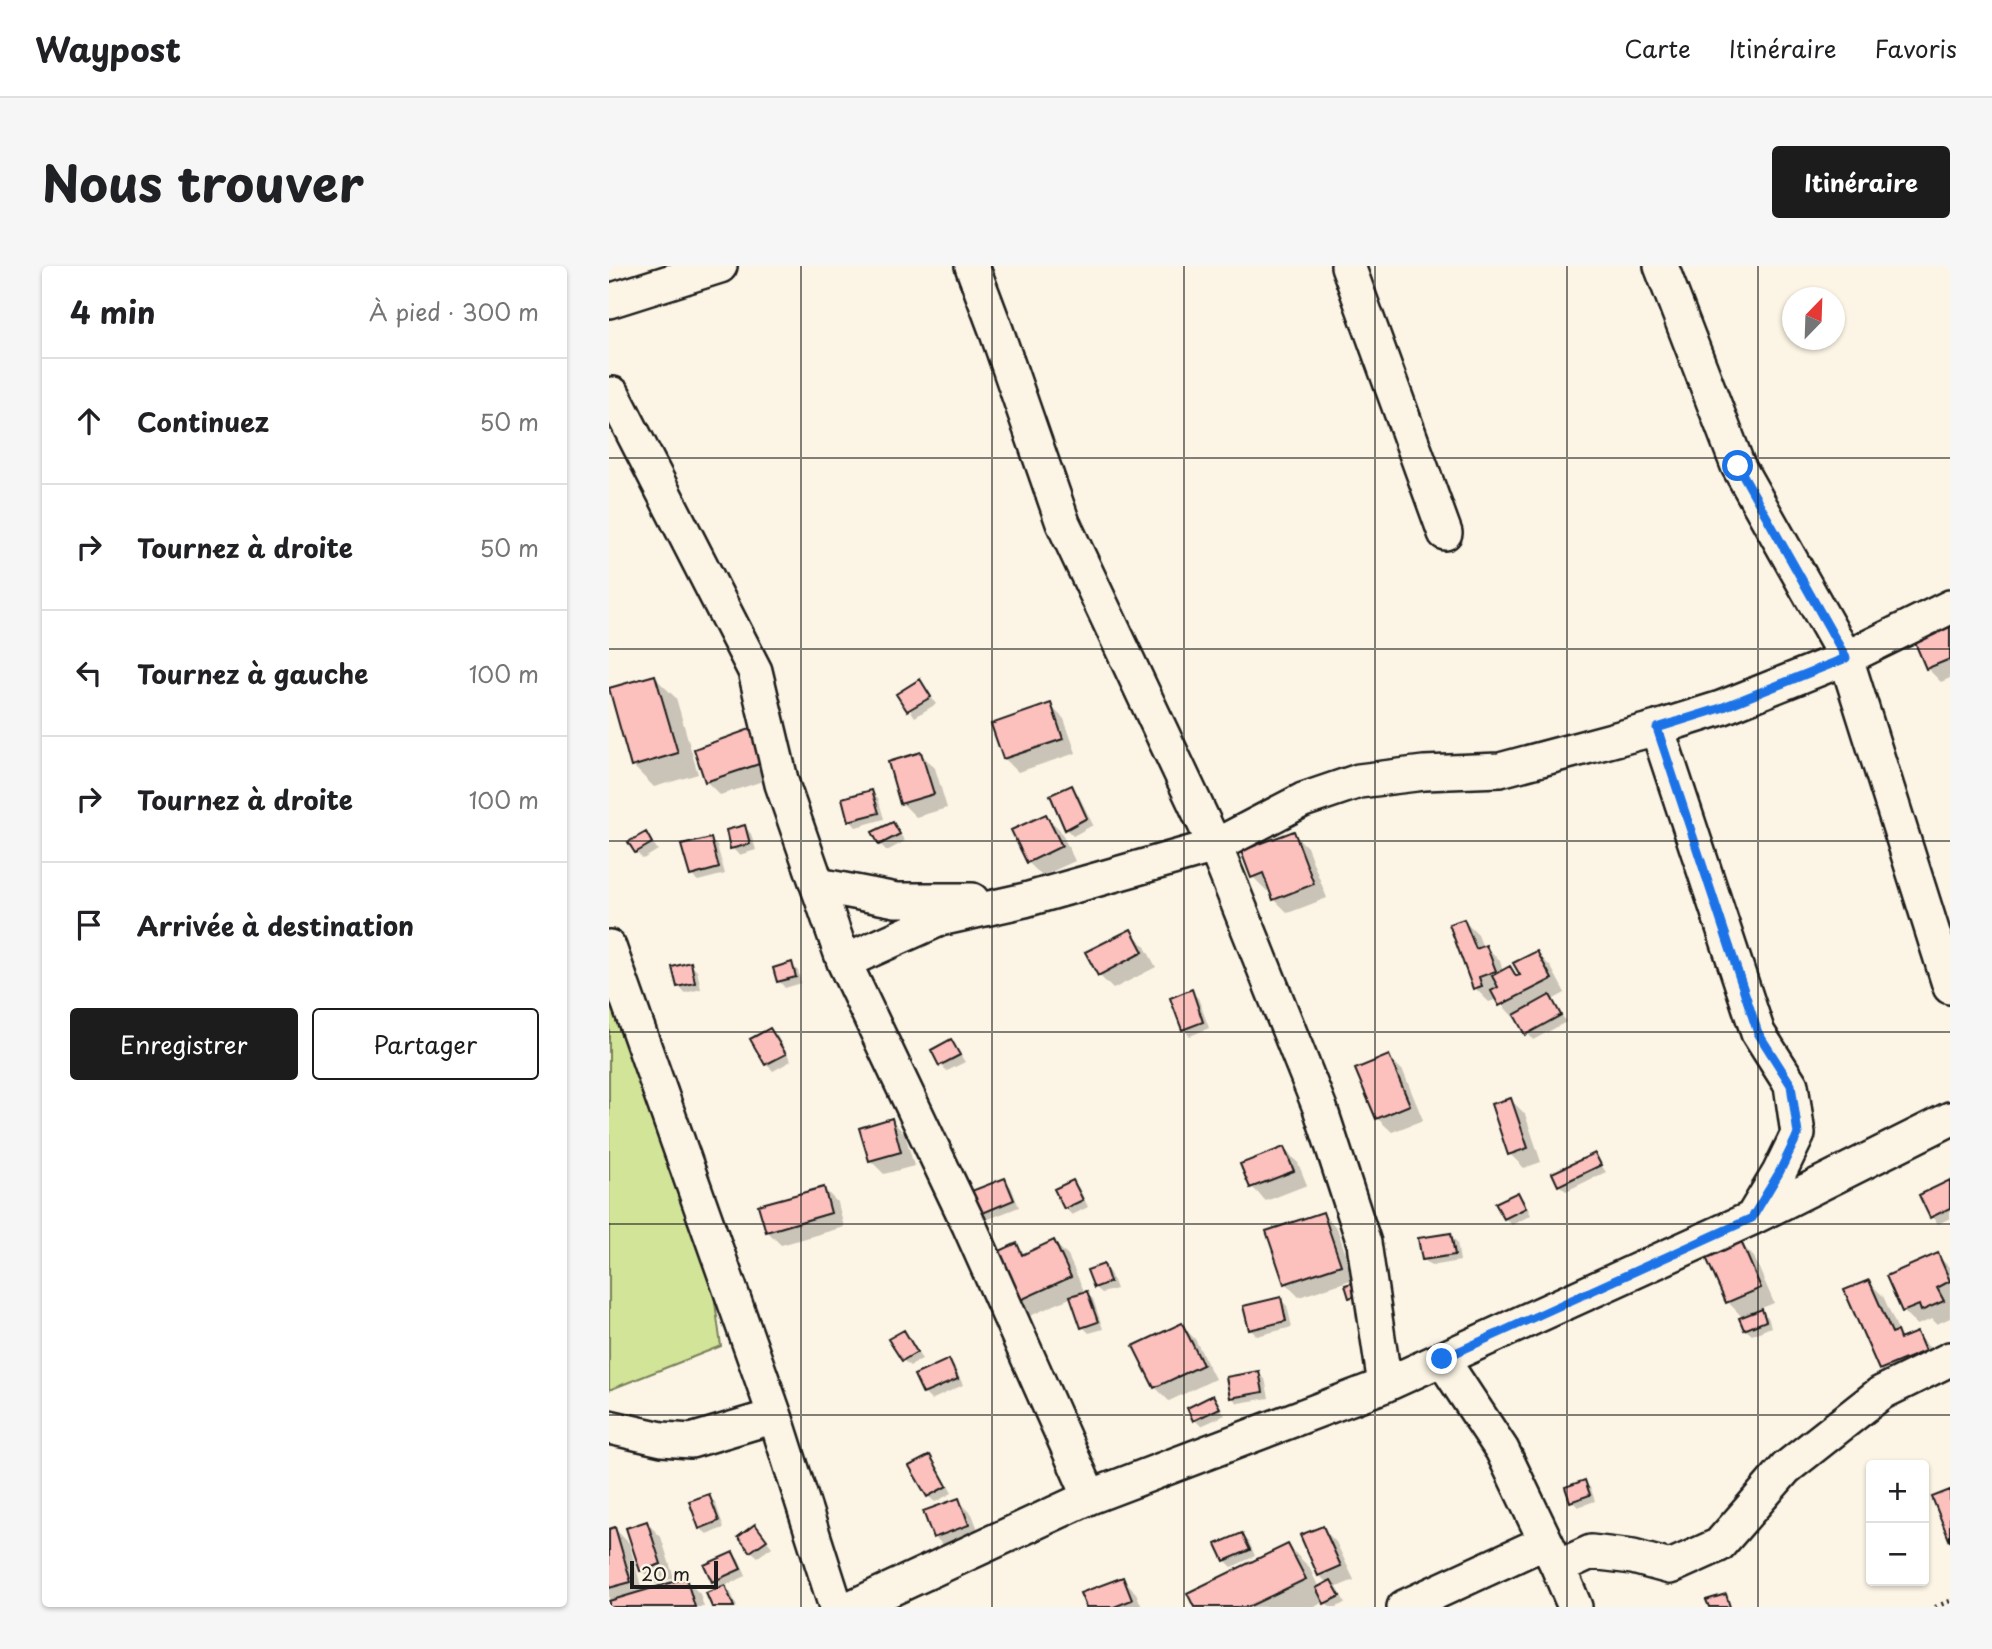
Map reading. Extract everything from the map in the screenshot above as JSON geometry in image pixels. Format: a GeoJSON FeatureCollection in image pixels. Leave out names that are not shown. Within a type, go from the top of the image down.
{"type":"FeatureCollection","features":[{"type":"Feature","properties":{"kind":"street"},"geometry":{"type":"LineString","coordinates":[[609,301],[670,274],[720,266]]}},
{"type":"Feature","properties":{"kind":"street"},"geometry":{"type":"LineString","coordinates":[[972,266],[1063,523],[1215,846],[1319,1108],[1364,1243],[1385,1385]]}},
{"type":"Feature","properties":{"kind":"street"},"geometry":{"type":"LineString","coordinates":[[1348,266],[1445,533]]}},
{"type":"Feature","properties":{"kind":"street"},"geometry":{"type":"LineString","coordinates":[[1661,266],[1738,466],[1846,658],[1950,987]]}},
{"type":"Feature","properties":{"kind":"street"},"geometry":{"type":"LineString","coordinates":[[614,394],[755,670],[782,784],[844,962],[969,1225],[1090,1497]]}},
{"type":"Feature","properties":{"kind":"street"},"geometry":{"type":"LineString","coordinates":[[844,962],[940,919],[1025,900],[1215,846],[1303,800],[1359,780],[1424,773],[1500,770],[1721,708],[1846,658],[1950,607]]}},
{"type":"Feature","properties":{"kind":"street"},"geometry":{"type":"LineString","coordinates":[[1657,728],[1758,1033],[1791,1085],[1798,1134],[1752,1218]]}},
{"type":"Feature","properties":{"kind":"street"},"geometry":{"type":"LineString","coordinates":[[818,885],[896,901],[1025,900]]}},
{"type":"Feature","properties":{"kind":"street"},"geometry":{"type":"LineString","coordinates":[[609,947],[775,1416],[837,1607]]}},
{"type":"Feature","properties":{"kind":"street"},"geometry":{"type":"LineString","coordinates":[[852,1607],[903,1597],[1090,1497],[1385,1385],[1752,1218],[1950,1119]]}},
{"type":"Feature","properties":{"kind":"street"},"geometry":{"type":"LineString","coordinates":[[1442,1359],[1502,1450],[1574,1607]]}},
{"type":"Feature","properties":{"kind":"street"},"geometry":{"type":"LineString","coordinates":[[1404,1607],[1551,1554],[1591,1552],[1633,1557],[1670,1567],[1719,1545],[1786,1468],[1881,1392],[1950,1359]]}},
{"type":"Feature","properties":{"kind":"street"},"geometry":{"type":"LineString","coordinates":[[609,1427],[691,1441],[775,1416]]}},
{"type":"Feature","properties":{"kind":"path"},"geometry":{"type":"LineString","coordinates":[[1935,1607],[1950,1601]]}},
{"type":"Feature","properties":{"kind":"green space"},"geometry":{"type":"Polygon","coordinates":[[[609,957],[706,1236],[721,1346],[609,1390],[609,957]]]}},
{"type":"Feature","properties":{"kind":"building"},"geometry":{"type":"Polygon","coordinates":[[[1950,609],[1950,659],[1926,669],[1908,626],[1950,609]]]}},
{"type":"Feature","properties":{"kind":"building"},"geometry":{"type":"Polygon","coordinates":[[[655,675],[678,753],[631,767],[609,688],[655,675]]]}},
{"type":"Feature","properties":{"kind":"building"},"geometry":{"type":"Polygon","coordinates":[[[920,679],[931,697],[907,711],[896,694],[920,679]]]}},
{"type":"Feature","properties":{"kind":"building"},"geometry":{"type":"Polygon","coordinates":[[[1051,703],[1063,739],[1003,759],[991,724],[1051,703]]]}},
{"type":"Feature","properties":{"kind":"building"},"geometry":{"type":"Polygon","coordinates":[[[750,729],[762,763],[705,782],[694,749],[750,729]]]}},
{"type":"Feature","properties":{"kind":"building"},"geometry":{"type":"Polygon","coordinates":[[[921,752],[934,794],[900,804],[888,762],[921,752]]]}},
{"type":"Feature","properties":{"kind":"building"},"geometry":{"type":"Polygon","coordinates":[[[1072,785],[1087,818],[1065,830],[1050,795],[1072,785]]]}},
{"type":"Feature","properties":{"kind":"building"},"geometry":{"type":"Polygon","coordinates":[[[872,790],[879,813],[848,821],[842,798],[872,790]]]}},
{"type":"Feature","properties":{"kind":"building"},"geometry":{"type":"Polygon","coordinates":[[[1046,814],[1062,846],[1027,863],[1011,830],[1046,814]]]}},
{"type":"Feature","properties":{"kind":"building"},"geometry":{"type":"Polygon","coordinates":[[[893,822],[900,834],[879,845],[872,832],[893,822]]]}},
{"type":"Feature","properties":{"kind":"building"},"geometry":{"type":"Polygon","coordinates":[[[745,825],[750,844],[730,849],[726,830],[745,825]]]}},
{"type":"Feature","properties":{"kind":"building"},"geometry":{"type":"Polygon","coordinates":[[[1294,831],[1314,884],[1273,900],[1263,873],[1251,878],[1241,851],[1294,831]]]}},
{"type":"Feature","properties":{"kind":"building"},"geometry":{"type":"Polygon","coordinates":[[[646,832],[652,843],[635,853],[628,842],[646,832]]]}},
{"type":"Feature","properties":{"kind":"building"},"geometry":{"type":"Polygon","coordinates":[[[711,838],[719,868],[690,876],[681,845],[711,838]]]}},
{"type":"Feature","properties":{"kind":"building"},"geometry":{"type":"Polygon","coordinates":[[[1464,919],[1476,949],[1486,945],[1496,971],[1479,977],[1482,986],[1473,989],[1449,924],[1464,919]]]}},
{"type":"Feature","properties":{"kind":"building"},"geometry":{"type":"Polygon","coordinates":[[[1131,929],[1143,952],[1098,976],[1085,952],[1131,929]]]}},
{"type":"Feature","properties":{"kind":"building"},"geometry":{"type":"Polygon","coordinates":[[[1537,951],[1552,979],[1499,1006],[1491,991],[1498,987],[1492,976],[1510,966],[1516,976],[1520,975],[1513,963],[1537,951]]]}},
{"type":"Feature","properties":{"kind":"building"},"geometry":{"type":"Polygon","coordinates":[[[691,962],[695,983],[677,987],[672,967],[691,962]]]}},
{"type":"Feature","properties":{"kind":"building"},"geometry":{"type":"Polygon","coordinates":[[[792,962],[796,977],[777,982],[773,968],[792,962]]]}},
{"type":"Feature","properties":{"kind":"building"},"geometry":{"type":"Polygon","coordinates":[[[1192,989],[1203,1022],[1182,1030],[1170,998],[1192,989]]]}},
{"type":"Feature","properties":{"kind":"building"},"geometry":{"type":"Polygon","coordinates":[[[1550,995],[1561,1015],[1525,1035],[1514,1015],[1550,995]]]}},
{"type":"Feature","properties":{"kind":"building"},"geometry":{"type":"Polygon","coordinates":[[[770,1028],[786,1054],[765,1065],[750,1039],[770,1028]]]}},
{"type":"Feature","properties":{"kind":"building"},"geometry":{"type":"Polygon","coordinates":[[[951,1039],[960,1055],[939,1066],[931,1050],[951,1039]]]}},
{"type":"Feature","properties":{"kind":"building"},"geometry":{"type":"Polygon","coordinates":[[[1389,1055],[1410,1105],[1376,1119],[1355,1069],[1389,1055]]]}},
{"type":"Feature","properties":{"kind":"building"},"geometry":{"type":"Polygon","coordinates":[[[1511,1098],[1528,1148],[1508,1155],[1491,1104],[1511,1098]]]}},
{"type":"Feature","properties":{"kind":"building"},"geometry":{"type":"Polygon","coordinates":[[[892,1118],[901,1152],[869,1161],[859,1128],[892,1118]]]}},
{"type":"Feature","properties":{"kind":"building"},"geometry":{"type":"Polygon","coordinates":[[[1284,1147],[1294,1171],[1250,1188],[1240,1164],[1284,1147]]]}},
{"type":"Feature","properties":{"kind":"building"},"geometry":{"type":"Polygon","coordinates":[[[1595,1153],[1601,1165],[1558,1186],[1552,1173],[1595,1153]]]}},
{"type":"Feature","properties":{"kind":"building"},"geometry":{"type":"Polygon","coordinates":[[[1005,1178],[1014,1200],[978,1215],[969,1192],[1005,1178]]]}},
{"type":"Feature","properties":{"kind":"building"},"geometry":{"type":"Polygon","coordinates":[[[1073,1180],[1083,1200],[1064,1209],[1054,1189],[1073,1180]]]}},
{"type":"Feature","properties":{"kind":"building"},"geometry":{"type":"Polygon","coordinates":[[[1950,1180],[1950,1208],[1930,1218],[1919,1195],[1950,1180]]]}},
{"type":"Feature","properties":{"kind":"building"},"geometry":{"type":"Polygon","coordinates":[[[824,1187],[831,1213],[766,1232],[758,1205],[824,1187]]]}},
{"type":"Feature","properties":{"kind":"building"},"geometry":{"type":"Polygon","coordinates":[[[1518,1192],[1526,1208],[1504,1219],[1495,1203],[1518,1192]]]}},
{"type":"Feature","properties":{"kind":"building"},"geometry":{"type":"Polygon","coordinates":[[[1323,1212],[1341,1265],[1284,1284],[1266,1231],[1323,1212]]]}},
{"type":"Feature","properties":{"kind":"building"},"geometry":{"type":"Polygon","coordinates":[[[1451,1233],[1455,1255],[1422,1260],[1418,1238],[1451,1233]]]}},
{"type":"Feature","properties":{"kind":"building"},"geometry":{"type":"Polygon","coordinates":[[[1054,1240],[1071,1277],[1014,1303],[991,1255],[1017,1243],[1022,1255],[1054,1240]]]}},
{"type":"Feature","properties":{"kind":"building"},"geometry":{"type":"Polygon","coordinates":[[[1741,1241],[1761,1288],[1726,1303],[1705,1255],[1741,1241]]]}},
{"type":"Feature","properties":{"kind":"building"},"geometry":{"type":"Polygon","coordinates":[[[1938,1253],[1950,1281],[1937,1288],[1944,1301],[1921,1311],[1919,1305],[1902,1312],[1886,1276],[1938,1253]]]}},
{"type":"Feature","properties":{"kind":"building"},"geometry":{"type":"Polygon","coordinates":[[[1104,1264],[1110,1282],[1094,1288],[1087,1270],[1104,1264]]]}},
{"type":"Feature","properties":{"kind":"building"},"geometry":{"type":"Polygon","coordinates":[[[1363,1280],[1367,1292],[1349,1298],[1345,1285],[1363,1280]]]}},
{"type":"Feature","properties":{"kind":"building"},"geometry":{"type":"Polygon","coordinates":[[[1869,1280],[1892,1333],[1897,1331],[1900,1339],[1917,1332],[1925,1351],[1879,1370],[1844,1290],[1869,1280]]]}},
{"type":"Feature","properties":{"kind":"building"},"geometry":{"type":"Polygon","coordinates":[[[1087,1291],[1098,1322],[1081,1328],[1070,1296],[1087,1291]]]}},
{"type":"Feature","properties":{"kind":"building"},"geometry":{"type":"Polygon","coordinates":[[[1281,1297],[1286,1321],[1249,1330],[1243,1306],[1281,1297]]]}},
{"type":"Feature","properties":{"kind":"building"},"geometry":{"type":"Polygon","coordinates":[[[1762,1309],[1766,1321],[1744,1330],[1739,1318],[1762,1309]]]}},
{"type":"Feature","properties":{"kind":"building"},"geometry":{"type":"Polygon","coordinates":[[[1182,1323],[1203,1365],[1154,1388],[1133,1346],[1182,1323]]]}},
{"type":"Feature","properties":{"kind":"building"},"geometry":{"type":"Polygon","coordinates":[[[904,1330],[917,1352],[902,1361],[888,1339],[904,1330]]]}},
{"type":"Feature","properties":{"kind":"building"},"geometry":{"type":"Polygon","coordinates":[[[949,1359],[958,1379],[923,1394],[914,1375],[949,1359]]]}},
{"type":"Feature","properties":{"kind":"building"},"geometry":{"type":"Polygon","coordinates":[[[1259,1371],[1263,1392],[1230,1398],[1226,1377],[1259,1371]]]}},
{"type":"Feature","properties":{"kind":"building"},"geometry":{"type":"Polygon","coordinates":[[[1213,1395],[1220,1408],[1193,1421],[1187,1408],[1213,1395]]]}},
{"type":"Feature","properties":{"kind":"building"},"geometry":{"type":"Polygon","coordinates":[[[930,1455],[947,1486],[927,1497],[909,1466],[930,1455]]]}},
{"type":"Feature","properties":{"kind":"building"},"geometry":{"type":"Polygon","coordinates":[[[1585,1480],[1590,1495],[1570,1502],[1565,1487],[1585,1480]]]}},
{"type":"Feature","properties":{"kind":"building"},"geometry":{"type":"Polygon","coordinates":[[[1950,1490],[1950,1542],[1932,1497],[1950,1490]]]}},
{"type":"Feature","properties":{"kind":"building"},"geometry":{"type":"Polygon","coordinates":[[[709,1494],[719,1521],[699,1529],[689,1501],[709,1494]]]}},
{"type":"Feature","properties":{"kind":"building"},"geometry":{"type":"Polygon","coordinates":[[[959,1498],[969,1525],[933,1538],[923,1511],[959,1498]]]}},
{"type":"Feature","properties":{"kind":"building"},"geometry":{"type":"Polygon","coordinates":[[[647,1521],[661,1564],[640,1571],[626,1528],[647,1521]]]}},
{"type":"Feature","properties":{"kind":"building"},"geometry":{"type":"Polygon","coordinates":[[[755,1524],[767,1540],[750,1552],[738,1537],[755,1524]]]}},
{"type":"Feature","properties":{"kind":"building"},"geometry":{"type":"Polygon","coordinates":[[[1323,1526],[1341,1566],[1318,1576],[1300,1535],[1323,1526]]]}},
{"type":"Feature","properties":{"kind":"building"},"geometry":{"type":"Polygon","coordinates":[[[615,1527],[631,1582],[609,1588],[609,1529],[615,1527]]]}},
{"type":"Feature","properties":{"kind":"building"},"geometry":{"type":"Polygon","coordinates":[[[1242,1533],[1250,1550],[1224,1561],[1216,1544],[1242,1533]]]}},
{"type":"Feature","properties":{"kind":"building"},"geometry":{"type":"Polygon","coordinates":[[[1288,1544],[1306,1579],[1248,1607],[1194,1607],[1187,1593],[1288,1544]]]}},
{"type":"Feature","properties":{"kind":"building"},"geometry":{"type":"Polygon","coordinates":[[[733,1552],[741,1569],[712,1582],[704,1565],[733,1552]]]}},
{"type":"Feature","properties":{"kind":"building"},"geometry":{"type":"Polygon","coordinates":[[[1123,1577],[1132,1600],[1114,1607],[1086,1607],[1080,1593],[1123,1577]]]}},
{"type":"Feature","properties":{"kind":"building"},"geometry":{"type":"Polygon","coordinates":[[[686,1578],[695,1607],[609,1607],[609,1601],[686,1578]]]}},
{"type":"Feature","properties":{"kind":"building"},"geometry":{"type":"Polygon","coordinates":[[[1331,1580],[1340,1596],[1324,1604],[1316,1588],[1331,1580]]]}},
{"type":"Feature","properties":{"kind":"building"},"geometry":{"type":"Polygon","coordinates":[[[725,1585],[734,1607],[712,1607],[706,1593],[725,1585]]]}},
{"type":"Feature","properties":{"kind":"building"},"geometry":{"type":"Polygon","coordinates":[[[1726,1594],[1730,1607],[1709,1607],[1706,1600],[1726,1594]]]}},
{"type":"Feature","properties":{"kind":"route"},"geometry":{"type":"LineString","coordinates":[[1442,1359],[1752,1218],[1798,1134],[1791,1085],[1758,1033],[1657,728],[1721,708],[1846,658],[1738,466]]}}]}
